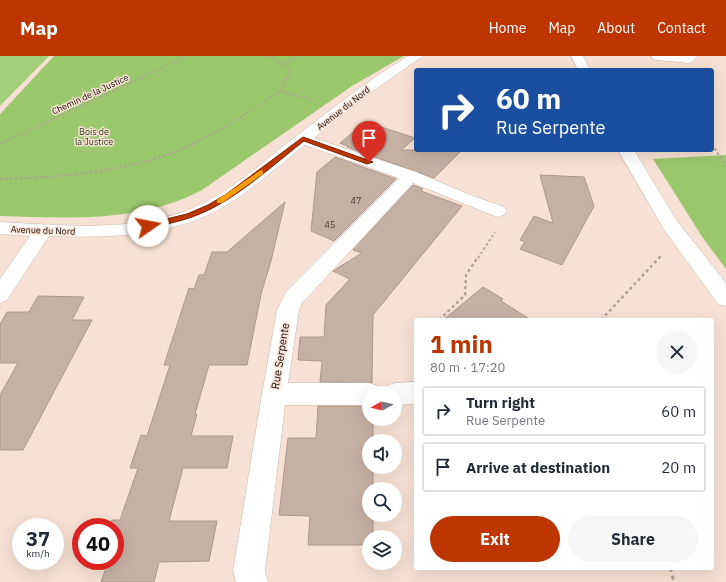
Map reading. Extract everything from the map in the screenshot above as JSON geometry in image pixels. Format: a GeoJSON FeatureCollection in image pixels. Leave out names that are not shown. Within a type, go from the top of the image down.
{"type":"FeatureCollection","features":[{"type":"Feature","properties":{"kind":"street","name":"Avenue du Nord"},"geometry":{"type":"LineString","coordinates":[[0,228],[82,232],[115,231],[137,228],[190,216],[228,196],[390,72],[417,56]]}},
{"type":"Feature","properties":{"kind":"street"},"geometry":{"type":"LineString","coordinates":[[577,56],[583,68]]}},
{"type":"Feature","properties":{"kind":"street"},"geometry":{"type":"LineString","coordinates":[[657,56],[688,59],[691,56]]}},
{"type":"Feature","properties":{"kind":"street"},"geometry":{"type":"LineString","coordinates":[[303,139],[410,176],[462,198],[498,211]]}},
{"type":"Feature","properties":{"kind":"street"},"geometry":{"type":"LineString","coordinates":[[627,152],[670,224],[726,298]]}},
{"type":"Feature","properties":{"kind":"street","name":"Rue Serpente"},"geometry":{"type":"LineString","coordinates":[[252,582],[249,571],[274,394],[288,310],[294,298],[410,176]]}},
{"type":"Feature","properties":{"kind":"street"},"geometry":{"type":"LineString","coordinates":[[0,295],[44,230]]}},
{"type":"Feature","properties":{"kind":"street"},"geometry":{"type":"LineString","coordinates":[[402,394],[414,393]]}},
{"type":"Feature","properties":{"kind":"street"},"geometry":{"type":"LineString","coordinates":[[274,394],[362,394]]}},
{"type":"Feature","properties":{"kind":"path","name":"Chemin de la Justice"},"geometry":{"type":"LineString","coordinates":[[0,144],[187,56]]}},
{"type":"Feature","properties":{"kind":"path"},"geometry":{"type":"LineString","coordinates":[[0,179],[41,178],[108,169],[162,157],[206,138],[280,91],[291,70],[271,58],[264,56]]}},
{"type":"Feature","properties":{"kind":"path"},"geometry":{"type":"LineString","coordinates":[[281,64],[299,56]]}},
{"type":"Feature","properties":{"kind":"path"},"geometry":{"type":"LineString","coordinates":[[280,91],[321,103]]}},
{"type":"Feature","properties":{"kind":"path"},"geometry":{"type":"LineString","coordinates":[[714,147],[726,166]]}},
{"type":"Feature","properties":{"kind":"path"},"geometry":{"type":"LineString","coordinates":[[441,318],[465,295],[466,275],[501,223],[498,211]]}},
{"type":"Feature","properties":{"kind":"path"},"geometry":{"type":"LineString","coordinates":[[603,318],[664,252],[688,248]]}},
{"type":"Feature","properties":{"kind":"path"},"geometry":{"type":"LineString","coordinates":[[671,570],[674,582]]}},
{"type":"Feature","properties":{"kind":"green space"},"geometry":{"type":"Polygon","coordinates":[[[0,56],[49,56],[0,106],[0,56]]]}},
{"type":"Feature","properties":{"kind":"green space","name":"Bois de la Justice"},"geometry":{"type":"Polygon","coordinates":[[[54,56],[404,56],[352,86],[202,190],[178,201],[129,213],[103,216],[0,216],[0,114],[54,56]]]}},
{"type":"Feature","properties":{"kind":"green space"},"geometry":{"type":"Polygon","coordinates":[[[726,155],[726,269],[703,238],[653,159],[726,155]]]}},
{"type":"Feature","properties":{"kind":"building"},"geometry":{"type":"Polygon","coordinates":[[[366,122],[414,138],[401,150],[414,150],[414,152],[460,152],[434,178],[347,147],[348,146],[340,143],[366,122]]]}},
{"type":"Feature","properties":{"kind":"building"},"geometry":{"type":"Polygon","coordinates":[[[335,157],[396,179],[334,241],[311,231],[317,172],[335,157]]]}},
{"type":"Feature","properties":{"kind":"building"},"geometry":{"type":"Polygon","coordinates":[[[540,175],[584,177],[594,206],[562,265],[520,249],[525,242],[520,240],[534,216],[553,223],[540,175]]]}},
{"type":"Feature","properties":{"kind":"building"},"geometry":{"type":"Polygon","coordinates":[[[413,185],[423,189],[421,191],[462,206],[373,315],[372,383],[320,382],[322,361],[298,360],[300,337],[324,337],[326,305],[350,279],[333,271],[362,253],[353,250],[413,185]]]}},
{"type":"Feature","properties":{"kind":"building"},"geometry":{"type":"Polygon","coordinates":[[[285,202],[271,261],[261,294],[247,365],[209,365],[195,414],[197,414],[191,436],[233,436],[227,468],[183,468],[169,521],[217,521],[209,561],[159,562],[154,582],[101,582],[105,570],[124,570],[124,518],[121,518],[138,468],[130,468],[141,435],[147,436],[170,365],[164,365],[189,288],[194,289],[199,275],[204,275],[212,252],[227,252],[285,202]]]}},
{"type":"Feature","properties":{"kind":"building"},"geometry":{"type":"Polygon","coordinates":[[[483,287],[503,299],[501,301],[528,318],[445,318],[483,287]]]}},
{"type":"Feature","properties":{"kind":"building"},"geometry":{"type":"Polygon","coordinates":[[[38,296],[84,297],[72,320],[92,320],[23,450],[0,450],[0,395],[18,363],[0,363],[0,324],[7,312],[29,312],[38,296]]]}},
{"type":"Feature","properties":{"kind":"building"},"geometry":{"type":"Polygon","coordinates":[[[318,406],[362,406],[362,426],[373,426],[373,434],[362,434],[362,474],[373,474],[373,482],[362,482],[362,522],[373,522],[373,530],[362,530],[362,545],[308,545],[310,516],[279,515],[288,438],[316,438],[318,406]]]}},
{"type":"Feature","properties":{"kind":"slow traffic"},"geometry":{"type":"LineString","coordinates":[[220,201],[261,172]]}},
{"type":"Feature","properties":{"kind":"route"},"geometry":{"type":"LineString","coordinates":[[148,226],[190,216],[228,196],[263,171],[303,139],[369,162]]}}]}
